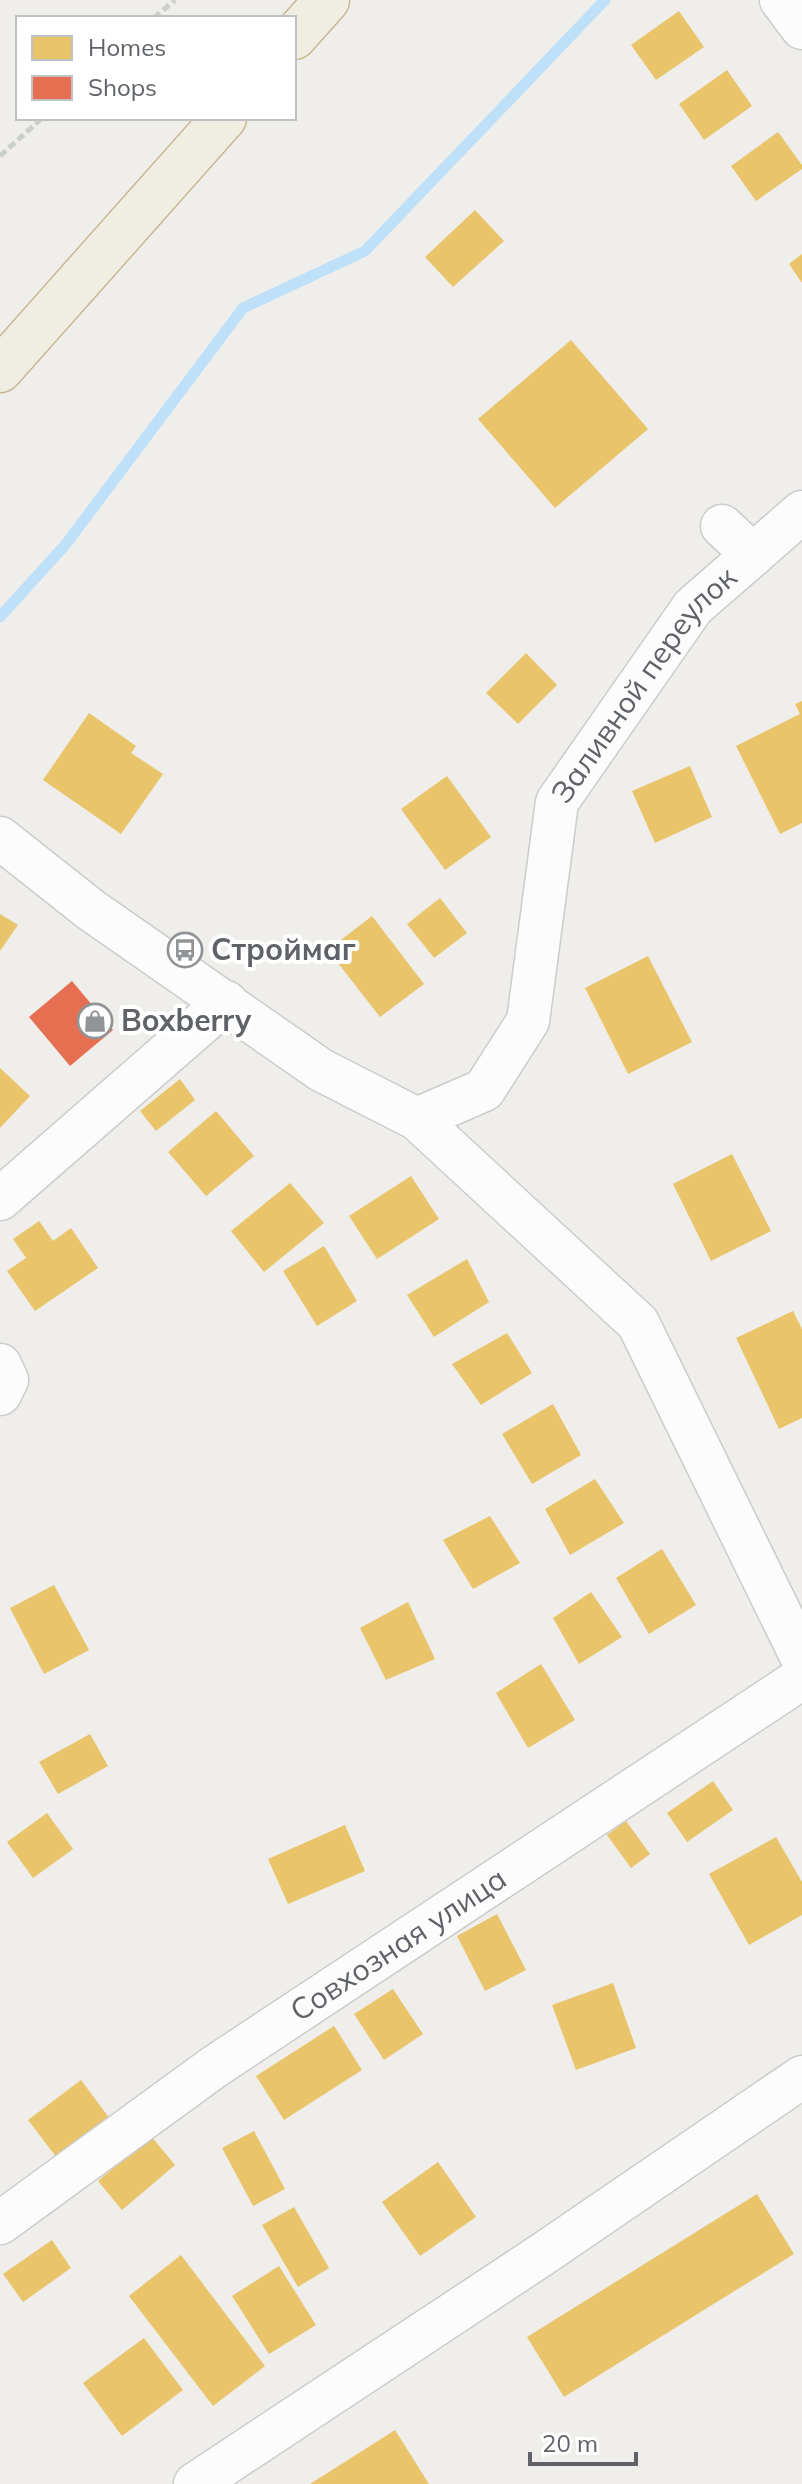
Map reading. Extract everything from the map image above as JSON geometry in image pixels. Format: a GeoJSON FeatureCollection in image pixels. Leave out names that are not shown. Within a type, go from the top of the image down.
{"type":"FeatureCollection","features":[{"type":"Feature","properties":{"kind":"highway"},"geometry":{"type":"LineString","coordinates":[[296,35],[327,0]]}},
{"type":"Feature","properties":{"kind":"highway"},"geometry":{"type":"LineString","coordinates":[[0,370],[222,120]]}},
{"type":"Feature","properties":{"kind":"street"},"geometry":{"type":"LineString","coordinates":[[781,0],[802,28]]}},
{"type":"Feature","properties":{"kind":"street","name":"Заливной переулок"},"geometry":{"type":"LineString","coordinates":[[417,1119],[484,1090],[528,1021],[557,802],[693,607],[802,512]]}},
{"type":"Feature","properties":{"kind":"street"},"geometry":{"type":"LineString","coordinates":[[722,526],[753,555]]}},
{"type":"Feature","properties":{"kind":"street"},"geometry":{"type":"LineString","coordinates":[[0,838],[91,910],[321,1070],[417,1119],[638,1323],[802,1658]]}},
{"type":"Feature","properties":{"kind":"street"},"geometry":{"type":"LineString","coordinates":[[0,1199],[226,1002]]}},
{"type":"Feature","properties":{"kind":"street"},"geometry":{"type":"LineString","coordinates":[[0,1365],[7,1380],[0,1394]]}},
{"type":"Feature","properties":{"kind":"street","name":"Совхозная улица"},"geometry":{"type":"LineString","coordinates":[[0,2223],[214,2067],[802,1678]]}},
{"type":"Feature","properties":{"kind":"street"},"geometry":{"type":"LineString","coordinates":[[195,2484],[543,2254],[802,2077]]}},
{"type":"Feature","properties":{"kind":"path"},"geometry":{"type":"LineString","coordinates":[[156,16],[175,0]]}},
{"type":"Feature","properties":{"kind":"path"},"geometry":{"type":"LineString","coordinates":[[0,156],[40,120]]}},
{"type":"Feature","properties":{"kind":"building: Homes"},"geometry":{"type":"Polygon","coordinates":[[[679,11],[704,47],[656,80],[631,45],[679,11]]]}},
{"type":"Feature","properties":{"kind":"building: Homes"},"geometry":{"type":"Polygon","coordinates":[[[727,70],[752,106],[704,140],[679,104],[727,70]]]}},
{"type":"Feature","properties":{"kind":"building: Homes"},"geometry":{"type":"Polygon","coordinates":[[[778,132],[802,169],[756,201],[731,166],[778,132]]]}},
{"type":"Feature","properties":{"kind":"building: Homes"},"geometry":{"type":"Polygon","coordinates":[[[475,210],[504,241],[453,287],[425,257],[475,210]]]}},
{"type":"Feature","properties":{"kind":"building: Homes"},"geometry":{"type":"Polygon","coordinates":[[[802,254],[802,283],[789,264],[802,254]]]}},
{"type":"Feature","properties":{"kind":"building: Homes"},"geometry":{"type":"Polygon","coordinates":[[[571,340],[648,429],[555,508],[478,419],[571,340]]]}},
{"type":"Feature","properties":{"kind":"building: Homes"},"geometry":{"type":"Polygon","coordinates":[[[526,653],[557,685],[518,724],[486,693],[526,653]]]}},
{"type":"Feature","properties":{"kind":"building: Homes"},"geometry":{"type":"Polygon","coordinates":[[[802,701],[802,823],[780,834],[736,746],[800,714],[795,704],[802,701]]]}},
{"type":"Feature","properties":{"kind":"building: Homes"},"geometry":{"type":"Polygon","coordinates":[[[89,713],[136,746],[131,753],[163,774],[121,834],[43,780],[89,713]]]}},
{"type":"Feature","properties":{"kind":"building: Homes"},"geometry":{"type":"Polygon","coordinates":[[[690,766],[712,817],[655,843],[632,791],[690,766]]]}},
{"type":"Feature","properties":{"kind":"building: Homes"},"geometry":{"type":"Polygon","coordinates":[[[447,776],[491,837],[445,870],[401,809],[447,776]]]}},
{"type":"Feature","properties":{"kind":"building: Homes"},"geometry":{"type":"Polygon","coordinates":[[[440,898],[467,933],[434,958],[407,924],[440,898]]]}},
{"type":"Feature","properties":{"kind":"building: Homes"},"geometry":{"type":"Polygon","coordinates":[[[0,914],[18,925],[0,951],[0,914]]]}},
{"type":"Feature","properties":{"kind":"building: Homes"},"geometry":{"type":"Polygon","coordinates":[[[372,916],[424,984],[380,1017],[328,950],[372,916]]]}},
{"type":"Feature","properties":{"kind":"building: Homes"},"geometry":{"type":"Polygon","coordinates":[[[648,956],[692,1042],[628,1074],[585,988],[648,956]]]}},
{"type":"Feature","properties":{"kind":"building: Homes"},"geometry":{"type":"Polygon","coordinates":[[[0,1068],[30,1096],[0,1128],[0,1068]]]}},
{"type":"Feature","properties":{"kind":"building: Homes"},"geometry":{"type":"Polygon","coordinates":[[[180,1079],[195,1100],[156,1131],[140,1111],[180,1079]]]}},
{"type":"Feature","properties":{"kind":"building: Homes"},"geometry":{"type":"Polygon","coordinates":[[[216,1111],[254,1156],[206,1196],[168,1152],[216,1111]]]}},
{"type":"Feature","properties":{"kind":"building: Homes"},"geometry":{"type":"Polygon","coordinates":[[[732,1154],[771,1231],[711,1261],[673,1184],[732,1154]]]}},
{"type":"Feature","properties":{"kind":"building: Homes"},"geometry":{"type":"Polygon","coordinates":[[[411,1176],[439,1219],[377,1259],[349,1216],[411,1176]]]}},
{"type":"Feature","properties":{"kind":"building: Homes"},"geometry":{"type":"Polygon","coordinates":[[[290,1183],[324,1223],[264,1272],[231,1231],[290,1183]]]}},
{"type":"Feature","properties":{"kind":"building: Homes"},"geometry":{"type":"Polygon","coordinates":[[[39,1221],[53,1241],[71,1228],[98,1268],[35,1311],[7,1271],[26,1258],[13,1239],[39,1221]]]}},
{"type":"Feature","properties":{"kind":"building: Homes"},"geometry":{"type":"Polygon","coordinates":[[[324,1246],[357,1301],[317,1326],[283,1271],[324,1246]]]}},
{"type":"Feature","properties":{"kind":"building: Homes"},"geometry":{"type":"Polygon","coordinates":[[[467,1259],[489,1302],[434,1337],[407,1295],[467,1259]]]}},
{"type":"Feature","properties":{"kind":"building: Homes"},"geometry":{"type":"Polygon","coordinates":[[[793,1311],[802,1329],[802,1418],[779,1429],[736,1338],[793,1311]]]}},
{"type":"Feature","properties":{"kind":"building: Homes"},"geometry":{"type":"Polygon","coordinates":[[[507,1333],[532,1373],[481,1405],[452,1364],[507,1333]]]}},
{"type":"Feature","properties":{"kind":"building: Homes"},"geometry":{"type":"Polygon","coordinates":[[[553,1404],[581,1455],[532,1484],[502,1434],[553,1404]]]}},
{"type":"Feature","properties":{"kind":"building: Homes"},"geometry":{"type":"Polygon","coordinates":[[[595,1479],[624,1523],[570,1555],[545,1509],[595,1479]]]}},
{"type":"Feature","properties":{"kind":"building: Homes"},"geometry":{"type":"Polygon","coordinates":[[[490,1516],[520,1563],[473,1589],[443,1540],[490,1516]]]}},
{"type":"Feature","properties":{"kind":"building: Homes"},"geometry":{"type":"Polygon","coordinates":[[[662,1549],[696,1605],[649,1634],[616,1578],[662,1549]]]}},
{"type":"Feature","properties":{"kind":"building: Homes"},"geometry":{"type":"Polygon","coordinates":[[[54,1585],[89,1650],[44,1674],[10,1608],[54,1585]]]}},
{"type":"Feature","properties":{"kind":"building: Homes"},"geometry":{"type":"Polygon","coordinates":[[[591,1592],[622,1637],[579,1664],[553,1618],[591,1592]]]}},
{"type":"Feature","properties":{"kind":"building: Homes"},"geometry":{"type":"Polygon","coordinates":[[[408,1602],[435,1659],[386,1680],[360,1628],[408,1602]]]}},
{"type":"Feature","properties":{"kind":"building: Homes"},"geometry":{"type":"Polygon","coordinates":[[[541,1664],[575,1720],[528,1748],[496,1693],[541,1664]]]}},
{"type":"Feature","properties":{"kind":"building: Homes"},"geometry":{"type":"Polygon","coordinates":[[[90,1734],[108,1766],[58,1794],[39,1762],[90,1734]]]}},
{"type":"Feature","properties":{"kind":"building: Homes"},"geometry":{"type":"Polygon","coordinates":[[[713,1781],[733,1810],[687,1842],[667,1813],[713,1781]]]}},
{"type":"Feature","properties":{"kind":"building: Homes"},"geometry":{"type":"Polygon","coordinates":[[[47,1813],[73,1849],[33,1878],[7,1842],[47,1813]]]}},
{"type":"Feature","properties":{"kind":"building: Homes"},"geometry":{"type":"Polygon","coordinates":[[[626,1821],[650,1854],[631,1868],[607,1835],[626,1821]]]}},
{"type":"Feature","properties":{"kind":"building: Homes"},"geometry":{"type":"Polygon","coordinates":[[[345,1825],[365,1871],[288,1904],[268,1859],[345,1825]]]}},
{"type":"Feature","properties":{"kind":"building: Homes"},"geometry":{"type":"Polygon","coordinates":[[[776,1837],[802,1882],[802,1915],[749,1945],[709,1874],[776,1837]]]}},
{"type":"Feature","properties":{"kind":"building: Homes"},"geometry":{"type":"Polygon","coordinates":[[[497,1914],[526,1970],[485,1991],[457,1936],[497,1914]]]}},
{"type":"Feature","properties":{"kind":"building: Homes"},"geometry":{"type":"Polygon","coordinates":[[[613,1983],[636,2048],[576,2070],[552,2005],[613,1983]]]}},
{"type":"Feature","properties":{"kind":"building: Homes"},"geometry":{"type":"Polygon","coordinates":[[[393,1989],[423,2034],[384,2060],[354,2014],[393,1989]]]}},
{"type":"Feature","properties":{"kind":"building: Homes"},"geometry":{"type":"Polygon","coordinates":[[[334,2026],[362,2070],[284,2120],[256,2076],[334,2026]]]}},
{"type":"Feature","properties":{"kind":"building: Homes"},"geometry":{"type":"Polygon","coordinates":[[[81,2080],[110,2119],[57,2158],[28,2120],[81,2080]]]}},
{"type":"Feature","properties":{"kind":"building: Homes"},"geometry":{"type":"Polygon","coordinates":[[[254,2131],[285,2189],[253,2206],[222,2148],[254,2131]]]}},
{"type":"Feature","properties":{"kind":"building: Homes"},"geometry":{"type":"Polygon","coordinates":[[[151,2136],[175,2165],[122,2210],[98,2181],[151,2136]]]}},
{"type":"Feature","properties":{"kind":"building: Homes"},"geometry":{"type":"Polygon","coordinates":[[[438,2162],[476,2217],[420,2256],[382,2202],[438,2162]]]}},
{"type":"Feature","properties":{"kind":"building: Homes"},"geometry":{"type":"Polygon","coordinates":[[[757,2194],[794,2254],[564,2397],[527,2337],[757,2194]]]}},
{"type":"Feature","properties":{"kind":"building: Homes"},"geometry":{"type":"Polygon","coordinates":[[[294,2207],[329,2268],[298,2287],[262,2225],[294,2207]]]}},
{"type":"Feature","properties":{"kind":"building: Homes"},"geometry":{"type":"Polygon","coordinates":[[[52,2240],[71,2268],[23,2302],[3,2274],[52,2240]]]}},
{"type":"Feature","properties":{"kind":"building: Homes"},"geometry":{"type":"Polygon","coordinates":[[[181,2255],[265,2366],[213,2406],[129,2296],[181,2255]]]}},
{"type":"Feature","properties":{"kind":"building: Homes"},"geometry":{"type":"Polygon","coordinates":[[[279,2266],[316,2325],[269,2354],[232,2296],[279,2266]]]}},
{"type":"Feature","properties":{"kind":"building: Homes"},"geometry":{"type":"Polygon","coordinates":[[[144,2338],[183,2390],[122,2436],[83,2383],[144,2338]]]}},
{"type":"Feature","properties":{"kind":"building: Homes"},"geometry":{"type":"Polygon","coordinates":[[[395,2430],[429,2484],[310,2484],[395,2430]]]}},
{"type":"Feature","properties":{"kind":"building: Shops"},"geometry":{"type":"Polygon","coordinates":[[[72,981],[113,1030],[70,1066],[29,1017],[72,981]]]}},
{"type":"Feature","properties":{"kind":"waterway"},"geometry":{"type":"LineString","coordinates":[[0,617],[66,544],[243,308],[365,251],[605,0]]}},
{"type":"Feature","properties":{"kind":"place","name":"Строймаг"},"geometry":{"type":"Point","coordinates":[185,950]}},
{"type":"Feature","properties":{"kind":"place","name":"Boxberry"},"geometry":{"type":"Point","coordinates":[95,1021]}}]}
